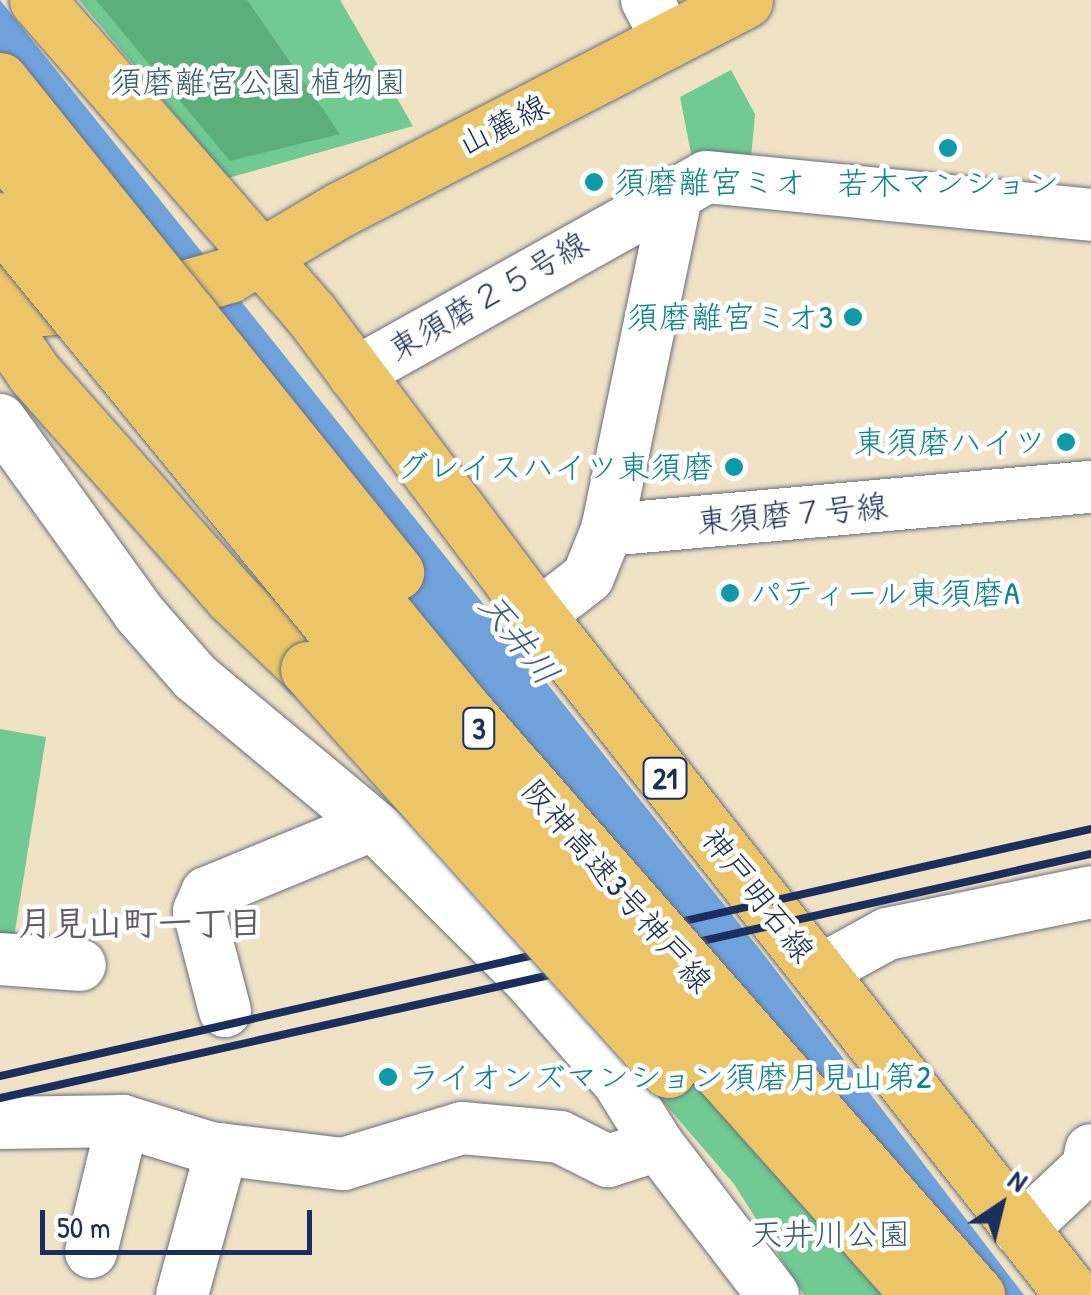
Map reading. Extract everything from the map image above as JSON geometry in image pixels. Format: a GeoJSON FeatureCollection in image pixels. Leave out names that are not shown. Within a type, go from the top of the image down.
{"type":"FeatureCollection","features":[{"type":"Feature","properties":{"kind":"main road","name":"神戸明石線"},"geometry":{"type":"LineString","coordinates":[[37,0],[246,266],[354,374],[538,616],[1073,1295]]}},
{"type":"Feature","properties":{"kind":"main road","name":"山麓線"},"geometry":{"type":"LineString","coordinates":[[246,266],[658,20],[745,0]]}},
{"type":"Feature","properties":{"kind":"main road"},"geometry":{"type":"LineString","coordinates":[[0,80],[348,508],[470,670],[630,902]]}},
{"type":"Feature","properties":{"kind":"main road","name":"阪神高速3号神戸線"},"geometry":{"type":"LineString","coordinates":[[0,145],[630,902],[977,1295]]}},
{"type":"Feature","properties":{"kind":"main road","name":"阪神高速3号神戸線"},"geometry":{"type":"LineString","coordinates":[[0,220],[429,745],[919,1295]]}},
{"type":"Feature","properties":{"kind":"main road"},"geometry":{"type":"LineString","coordinates":[[0,293],[41,308],[151,298],[246,266]]}},
{"type":"Feature","properties":{"kind":"main road"},"geometry":{"type":"LineString","coordinates":[[0,323],[34,372],[219,582],[308,670],[730,1139],[900,1295]]}},
{"type":"Feature","properties":{"kind":"street","name":"東須磨２５号線"},"geometry":{"type":"LineString","coordinates":[[354,374],[624,217],[706,177],[1091,215]]}},
{"type":"Feature","properties":{"kind":"street"},"geometry":{"type":"LineString","coordinates":[[538,616],[588,577],[607,530],[677,194]]}},
{"type":"Feature","properties":{"kind":"street"},"geometry":{"type":"LineString","coordinates":[[0,420],[139,613],[196,676],[372,825],[528,978],[618,1080],[658,1145],[773,1295]]}},
{"type":"Feature","properties":{"kind":"street","name":"東須磨７号線"},"geometry":{"type":"LineString","coordinates":[[607,530],[1091,487]]}},
{"type":"Feature","properties":{"kind":"street"},"geometry":{"type":"LineString","coordinates":[[225,1011],[199,911],[208,893],[372,825]]}},
{"type":"Feature","properties":{"kind":"street"},"geometry":{"type":"LineString","coordinates":[[818,972],[888,934],[1091,892]]}},
{"type":"Feature","properties":{"kind":"street"},"geometry":{"type":"LineString","coordinates":[[0,959],[80,965]]}},
{"type":"Feature","properties":{"kind":"street"},"geometry":{"type":"LineString","coordinates":[[0,1123],[123,1122],[222,1149],[343,1164],[462,1128],[560,1138],[608,1160],[658,1145]]}},
{"type":"Feature","properties":{"kind":"street"},"geometry":{"type":"LineString","coordinates":[[91,1252],[123,1122]]}},
{"type":"Feature","properties":{"kind":"street"},"geometry":{"type":"LineString","coordinates":[[182,1295],[222,1149]]}},
{"type":"Feature","properties":{"kind":"street"},"geometry":{"type":"LineString","coordinates":[[1020,1231],[1090,1161]]}},
{"type":"Feature","properties":{"kind":"green space","name":"須磨離宮公園 植物園"},"geometry":{"type":"Polygon","coordinates":[[[79,0],[340,0],[413,126],[228,178],[79,0]]]}},
{"type":"Feature","properties":{"kind":"green space"},"geometry":{"type":"Polygon","coordinates":[[[96,0],[247,0],[340,134],[230,161],[96,0]]]}},
{"type":"Feature","properties":{"kind":"green space"},"geometry":{"type":"Polygon","coordinates":[[[731,70],[755,114],[750,169],[693,163],[680,97],[731,70]]]}},
{"type":"Feature","properties":{"kind":"green space"},"geometry":{"type":"Polygon","coordinates":[[[0,729],[46,737],[12,950],[0,949],[0,729]]]}},
{"type":"Feature","properties":{"kind":"green space","name":"天井川公園"},"geometry":{"type":"Polygon","coordinates":[[[683,954],[946,1295],[804,1295],[734,1184],[561,983],[683,954]]]}},
{"type":"Feature","properties":{"kind":"water"},"geometry":{"type":"Polygon","coordinates":[[[0,0],[761,951],[1024,1295],[942,1295],[0,109],[0,0]]]}},
{"type":"Feature","properties":{"kind":"railway"},"geometry":{"type":"LineString","coordinates":[[0,1076],[1091,829]]}},
{"type":"Feature","properties":{"kind":"railway"},"geometry":{"type":"LineString","coordinates":[[0,1098],[1091,854]]}},
{"type":"Feature","properties":{"kind":"place","name":"若木マンション"},"geometry":{"type":"Point","coordinates":[948,148]}},
{"type":"Feature","properties":{"kind":"place","name":"須磨離宮ミオ"},"geometry":{"type":"Point","coordinates":[594,182]}},
{"type":"Feature","properties":{"kind":"place","name":"須磨離宮ミオ3"},"geometry":{"type":"Point","coordinates":[853,317]}},
{"type":"Feature","properties":{"kind":"place","name":"東須磨ハイツ"},"geometry":{"type":"Point","coordinates":[1066,442]}},
{"type":"Feature","properties":{"kind":"place","name":"グレイスハイツ東須磨"},"geometry":{"type":"Point","coordinates":[734,467]}},
{"type":"Feature","properties":{"kind":"place","name":"パティール東須磨A"},"geometry":{"type":"Point","coordinates":[730,593]}},
{"type":"Feature","properties":{"kind":"place","name":"ライオンズマンション須磨月見山第2"},"geometry":{"type":"Point","coordinates":[388,1077]}},
{"type":"Feature","properties":{"kind":"district","name":"月見山町一丁目"},"geometry":{"type":"Point","coordinates":[140,923]}},
{"type":"Feature","properties":{"kind":"water label","name":"天井川"},"geometry":{"type":"Point","coordinates":[519,639]}}]}
